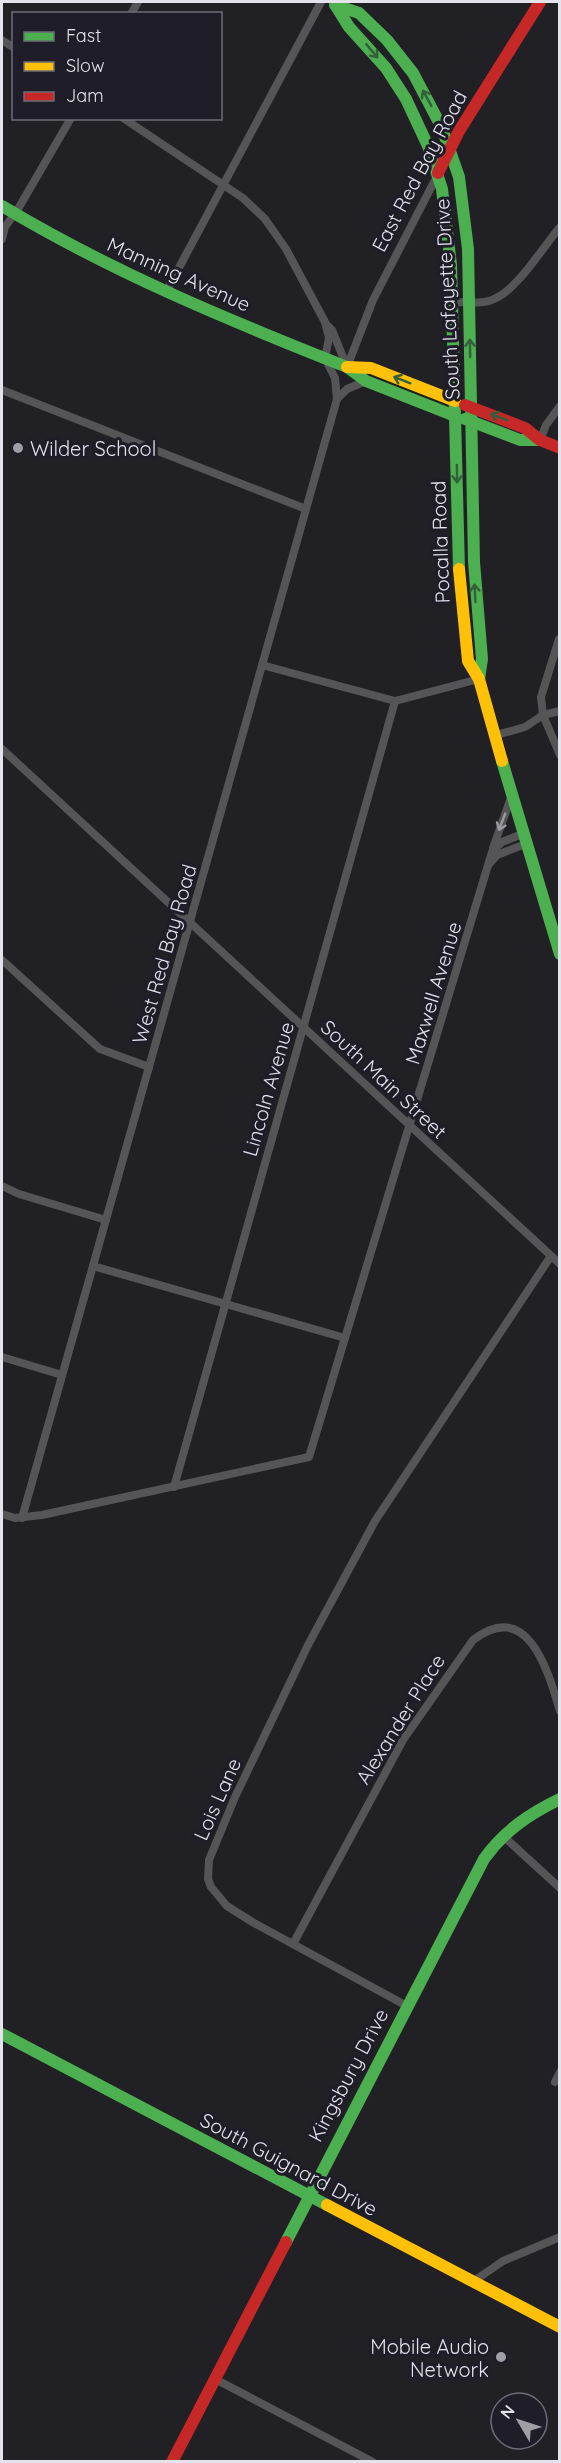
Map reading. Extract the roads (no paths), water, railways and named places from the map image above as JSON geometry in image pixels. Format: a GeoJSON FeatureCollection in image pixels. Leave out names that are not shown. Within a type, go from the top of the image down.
{"type":"FeatureCollection","features":[{"type":"Feature","properties":{"kind":"main road","name":"East Red Bay Road"},"geometry":{"type":"LineString","coordinates":[[438,173],[450,148],[540,2]]}},
{"type":"Feature","properties":{"kind":"main road","name":"South Lafayette Drive"},"geometry":{"type":"LineString","coordinates":[[333,4],[359,13],[400,56],[433,108],[450,148],[464,201],[470,302],[471,422]]}},
{"type":"Feature","properties":{"kind":"main road","name":"South Lafayette Drive"},"geometry":{"type":"LineString","coordinates":[[333,4],[401,91],[417,120],[438,173],[448,222],[453,302],[455,401]]}},
{"type":"Feature","properties":{"kind":"main road","name":"Manning Avenue"},"geometry":{"type":"LineString","coordinates":[[2,206],[101,263],[166,292],[325,358],[347,366],[371,368],[525,428],[540,440],[560,448]]}},
{"type":"Feature","properties":{"kind":"main road","name":"Manning Avenue"},"geometry":{"type":"LineString","coordinates":[[347,366],[366,381],[455,416],[520,440],[540,440]]}},
{"type":"Feature","properties":{"kind":"main road","name":"Pocalla Road"},"geometry":{"type":"LineString","coordinates":[[455,401],[460,600],[468,660],[479,679],[493,736],[513,792],[560,954]]}},
{"type":"Feature","properties":{"kind":"main road","name":"Pocalla Road"},"geometry":{"type":"LineString","coordinates":[[471,422],[475,597],[482,659],[479,679]]}},
{"type":"Feature","properties":{"kind":"main road","name":"Kingsbury Drive"},"geometry":{"type":"LineString","coordinates":[[172,2462],[484,1859],[502,1835],[527,1815],[560,1799]]}},
{"type":"Feature","properties":{"kind":"main road","name":"South Guignard Drive"},"geometry":{"type":"LineString","coordinates":[[2,2034],[560,2327]]}},
{"type":"Feature","properties":{"kind":"street"},"geometry":{"type":"LineString","coordinates":[[166,292],[321,2]]}},
{"type":"Feature","properties":{"kind":"street"},"geometry":{"type":"LineString","coordinates":[[2,239],[5,226],[70,120]]}},
{"type":"Feature","properties":{"kind":"street"},"geometry":{"type":"LineString","coordinates":[[126,120],[251,205],[278,236],[325,322],[332,330],[347,366]]}},
{"type":"Feature","properties":{"kind":"street","name":"East Red Bay Road"},"geometry":{"type":"LineString","coordinates":[[347,366],[373,300],[438,173]]}},
{"type":"Feature","properties":{"kind":"street"},"geometry":{"type":"LineString","coordinates":[[453,302],[495,299],[507,291],[560,227]]}},
{"type":"Feature","properties":{"kind":"street"},"geometry":{"type":"LineString","coordinates":[[325,322],[329,338],[325,358]]}},
{"type":"Feature","properties":{"kind":"street","name":"West Red Bay Road"},"geometry":{"type":"LineString","coordinates":[[22,1518],[337,399],[334,378],[325,358]]}},
{"type":"Feature","properties":{"kind":"street"},"geometry":{"type":"LineString","coordinates":[[337,399],[347,389],[366,381]]}},
{"type":"Feature","properties":{"kind":"street"},"geometry":{"type":"LineString","coordinates":[[2,390],[306,509]]}},
{"type":"Feature","properties":{"kind":"street"},"geometry":{"type":"LineString","coordinates":[[540,440],[546,425],[560,406]]}},
{"type":"Feature","properties":{"kind":"street"},"geometry":{"type":"LineString","coordinates":[[559,639],[541,697],[543,715],[560,755]]}},
{"type":"Feature","properties":{"kind":"street"},"geometry":{"type":"LineString","coordinates":[[262,665],[395,701],[479,679]]}},
{"type":"Feature","properties":{"kind":"street","name":"Lincoln Avenue"},"geometry":{"type":"LineString","coordinates":[[174,1487],[395,701]]}},
{"type":"Feature","properties":{"kind":"street"},"geometry":{"type":"LineString","coordinates":[[493,736],[525,727],[543,715],[560,711]]}},
{"type":"Feature","properties":{"kind":"street","name":"South Main Street"},"geometry":{"type":"LineString","coordinates":[[2,749],[560,1264]]}},
{"type":"Feature","properties":{"kind":"street","name":"Maxwell Avenue"},"geometry":{"type":"LineString","coordinates":[[174,1487],[309,1457],[492,852],[513,792]]}},
{"type":"Feature","properties":{"kind":"street"},"geometry":{"type":"LineString","coordinates":[[492,852],[502,842],[526,838]]}},
{"type":"Feature","properties":{"kind":"street"},"geometry":{"type":"LineString","coordinates":[[489,864],[497,855],[526,838]]}},
{"type":"Feature","properties":{"kind":"street"},"geometry":{"type":"LineString","coordinates":[[3,966],[100,1048],[149,1067]]}},
{"type":"Feature","properties":{"kind":"street"},"geometry":{"type":"LineString","coordinates":[[2,1186],[19,1194],[106,1220]]}},
{"type":"Feature","properties":{"kind":"street","name":"Lois Lane"},"geometry":{"type":"LineString","coordinates":[[407,2006],[254,1923],[222,1901],[208,1879],[209,1860],[235,1797],[308,1645],[375,1521],[551,1256]]}},
{"type":"Feature","properties":{"kind":"street"},"geometry":{"type":"LineString","coordinates":[[93,1266],[345,1338]]}},
{"type":"Feature","properties":{"kind":"street"},"geometry":{"type":"LineString","coordinates":[[2,1357],[62,1375]]}},
{"type":"Feature","properties":{"kind":"street"},"geometry":{"type":"LineString","coordinates":[[2,1514],[22,1518],[174,1487]]}},
{"type":"Feature","properties":{"kind":"street","name":"Alexander Place"},"geometry":{"type":"LineString","coordinates":[[294,1944],[403,1740],[473,1640],[484,1631],[499,1628],[512,1629],[527,1637],[543,1659],[560,1711]]}},
{"type":"Feature","properties":{"kind":"street"},"geometry":{"type":"LineString","coordinates":[[502,1835],[560,1888]]}},
{"type":"Feature","properties":{"kind":"street"},"geometry":{"type":"LineString","coordinates":[[555,2082],[560,2072]]}},
{"type":"Feature","properties":{"kind":"street"},"geometry":{"type":"LineString","coordinates":[[474,2281],[503,2261],[560,2237]]}},
{"type":"Feature","properties":{"kind":"street"},"geometry":{"type":"LineString","coordinates":[[215,2379],[368,2460]]}},
{"type":"Feature","properties":{"kind":"place","name":"Wilder School"},"geometry":{"type":"Point","coordinates":[18,448]}},
{"type":"Feature","properties":{"kind":"place","name":"Mobile Audio Network"},"geometry":{"type":"Point","coordinates":[501,2357]}}]}
